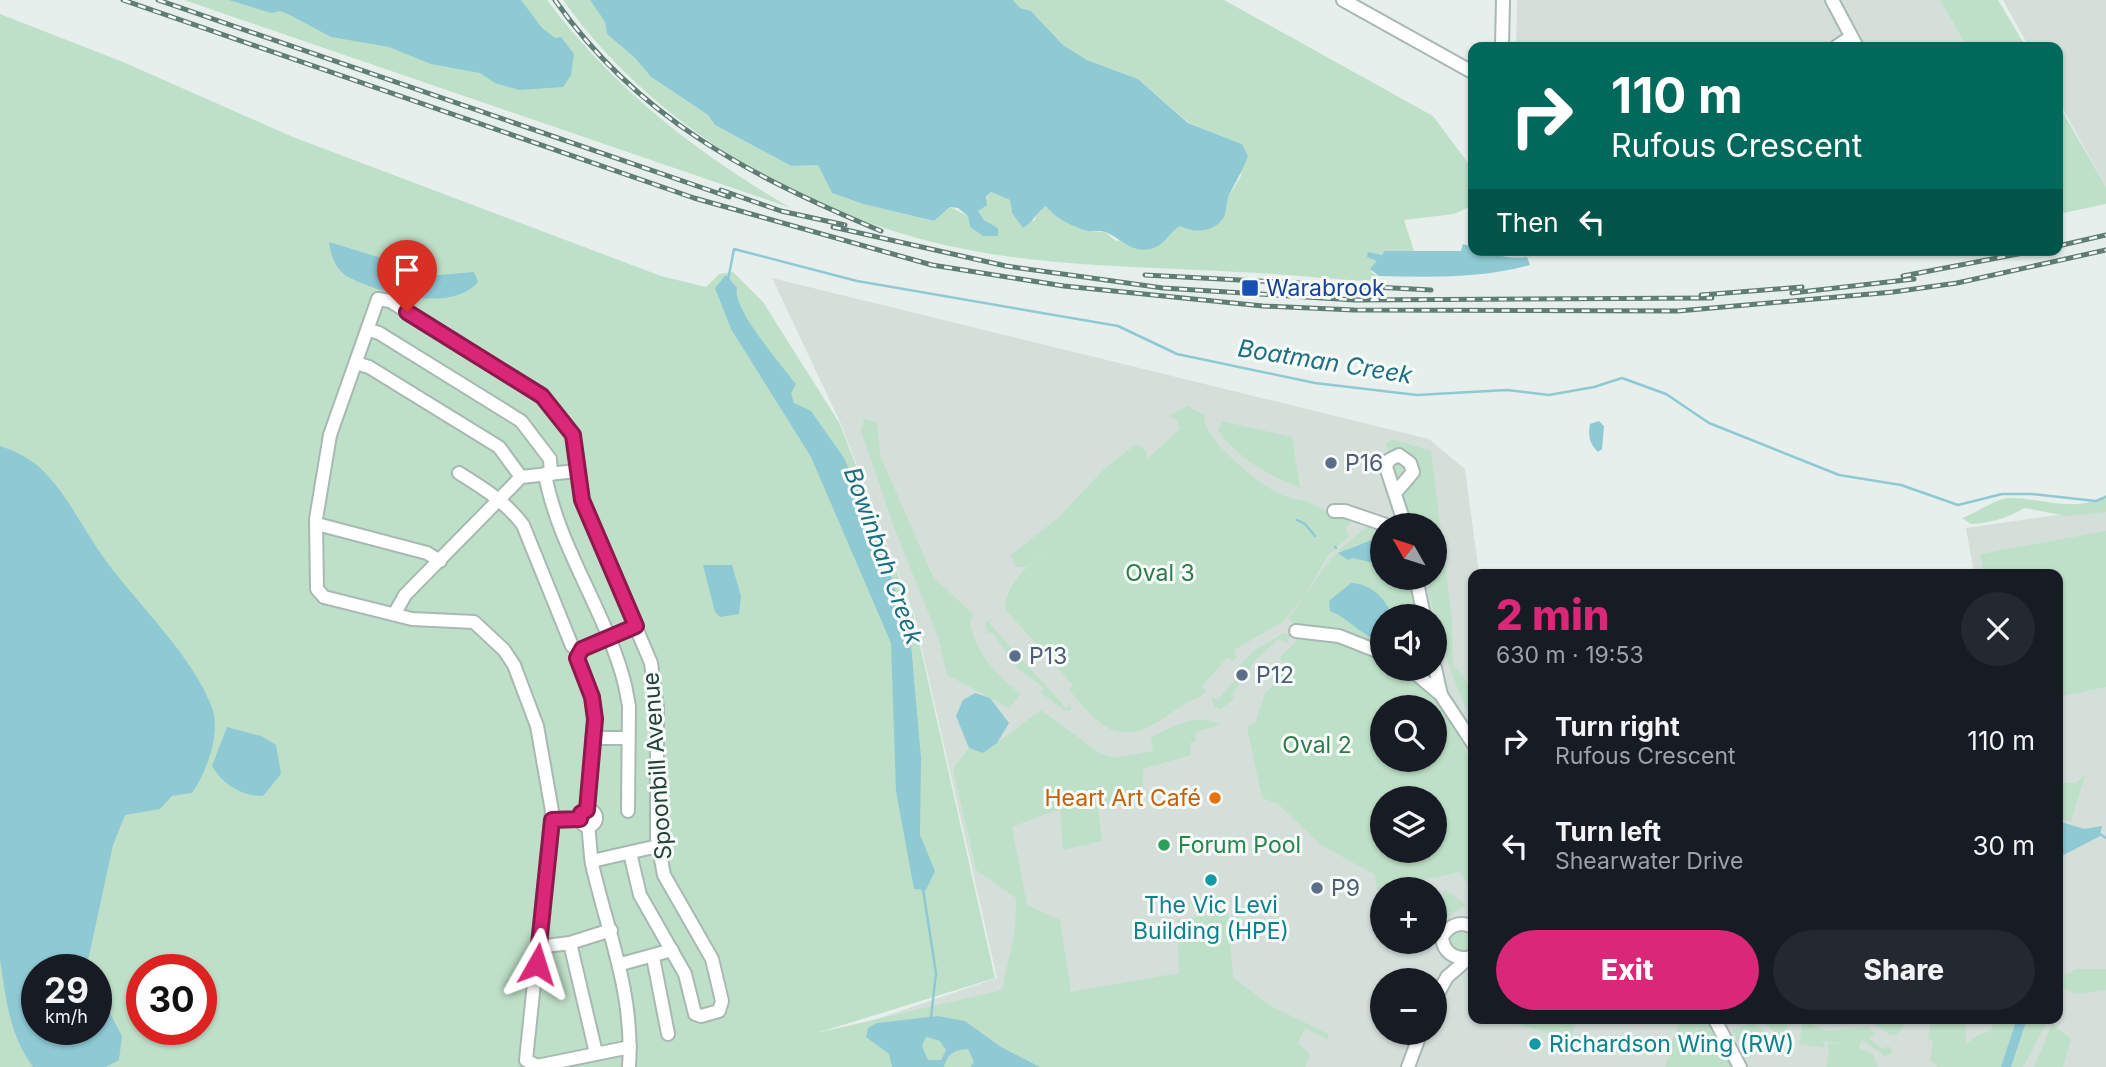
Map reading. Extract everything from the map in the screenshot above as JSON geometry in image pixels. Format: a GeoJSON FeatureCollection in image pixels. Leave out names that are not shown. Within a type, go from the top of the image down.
{"type":"FeatureCollection","features":[{"type":"Feature","properties":{"kind":"street"},"geometry":{"type":"LineString","coordinates":[[1343,0],[1468,70]]}},
{"type":"Feature","properties":{"kind":"street"},"geometry":{"type":"LineString","coordinates":[[1502,42],[1503,0]]}},
{"type":"Feature","properties":{"kind":"street"},"geometry":{"type":"LineString","coordinates":[[1832,0],[1854,42]]}},
{"type":"Feature","properties":{"kind":"street","name":"Spoonbill Avenue"},"geometry":{"type":"LineString","coordinates":[[369,330],[377,299],[390,301],[542,396],[573,435],[582,500],[651,663],[656,687],[659,846],[664,875],[712,959],[722,1001],[719,1011],[701,1016],[695,1014],[685,974],[640,895],[630,853]]}},
{"type":"Feature","properties":{"kind":"street"},"geometry":{"type":"LineString","coordinates":[[628,811],[626,738],[629,706],[625,685],[551,504],[548,474],[550,459],[522,421],[379,332],[369,330],[330,435],[317,524],[319,594],[412,619],[474,622],[511,658],[537,726],[552,820],[526,1060],[537,1066],[630,1047]]}},
{"type":"Feature","properties":{"kind":"street"},"geometry":{"type":"LineString","coordinates":[[356,363],[369,367],[499,447],[521,477]]}},
{"type":"Feature","properties":{"kind":"street"},"geometry":{"type":"LineString","coordinates":[[395,613],[405,596],[521,477],[576,471]]}},
{"type":"Feature","properties":{"kind":"street"},"geometry":{"type":"LineString","coordinates":[[459,473],[500,500],[523,525],[577,651],[592,697],[595,719],[585,818],[592,861],[621,964],[630,1047],[629,1067]]}},
{"type":"Feature","properties":{"kind":"street"},"geometry":{"type":"LineString","coordinates":[[1396,492],[1402,513]]}},
{"type":"Feature","properties":{"kind":"street"},"geometry":{"type":"LineString","coordinates":[[1334,511],[1345,511],[1370,519]]}},
{"type":"Feature","properties":{"kind":"street"},"geometry":{"type":"LineString","coordinates":[[317,524],[427,553],[440,561]]}},
{"type":"Feature","properties":{"kind":"street"},"geometry":{"type":"LineString","coordinates":[[577,651],[636,626]]}},
{"type":"Feature","properties":{"kind":"street"},"geometry":{"type":"LineString","coordinates":[[1296,631],[1339,636],[1370,648]]}},
{"type":"Feature","properties":{"kind":"street"},"geometry":{"type":"LineString","coordinates":[[1424,681],[1441,695]]}},
{"type":"Feature","properties":{"kind":"street"},"geometry":{"type":"LineString","coordinates":[[1438,681],[1441,695]]}},
{"type":"Feature","properties":{"kind":"street"},"geometry":{"type":"LineString","coordinates":[[1447,704],[1468,736]]}},
{"type":"Feature","properties":{"kind":"street"},"geometry":{"type":"LineString","coordinates":[[592,738],[626,738]]}},
{"type":"Feature","properties":{"kind":"street"},"geometry":{"type":"LineString","coordinates":[[552,820],[585,818]]}},
{"type":"Feature","properties":{"kind":"street"},"geometry":{"type":"LineString","coordinates":[[592,861],[659,846]]}},
{"type":"Feature","properties":{"kind":"street"},"geometry":{"type":"LineString","coordinates":[[1447,932],[1468,925]]}},
{"type":"Feature","properties":{"kind":"street"},"geometry":{"type":"LineString","coordinates":[[538,947],[570,943],[611,930]]}},
{"type":"Feature","properties":{"kind":"street"},"geometry":{"type":"LineString","coordinates":[[570,943],[596,1054]]}},
{"type":"Feature","properties":{"kind":"street"},"geometry":{"type":"LineString","coordinates":[[621,964],[671,950]]}},
{"type":"Feature","properties":{"kind":"street"},"geometry":{"type":"LineString","coordinates":[[1447,951],[1457,957],[1468,956]]}},
{"type":"Feature","properties":{"kind":"street"},"geometry":{"type":"LineString","coordinates":[[653,957],[668,1034]]}},
{"type":"Feature","properties":{"kind":"street"},"geometry":{"type":"LineString","coordinates":[[1447,976],[1468,959]]}},
{"type":"Feature","properties":{"kind":"street"},"geometry":{"type":"LineString","coordinates":[[1717,1024],[1740,1067]]}},
{"type":"Feature","properties":{"kind":"street"},"geometry":{"type":"LineString","coordinates":[[1408,1067],[1416,1045]]}},
{"type":"Feature","properties":{"kind":"shaded area"},"geometry":{"type":"Polygon","coordinates":[[[1517,0],[1940,0],[1964,42],[1516,42],[1517,0]]]}},
{"type":"Feature","properties":{"kind":"shaded area"},"geometry":{"type":"Polygon","coordinates":[[[2003,0],[2106,0],[2106,187],[2063,109],[2063,42],[2026,42],[2003,0]]]}},
{"type":"Feature","properties":{"kind":"shaded area"},"geometry":{"type":"Polygon","coordinates":[[[772,278],[1429,439],[1465,469],[1478,569],[1468,569],[1468,1024],[2063,1024],[2063,569],[1973,569],[1966,528],[2106,508],[2106,1067],[790,1067],[818,1039],[997,978],[914,614],[841,424],[772,278]]]}},
{"type":"Feature","properties":{"kind":"green space"},"geometry":{"type":"Polygon","coordinates":[[[184,0],[547,0],[600,62],[658,116],[722,165],[791,208],[184,0]]]}},
{"type":"Feature","properties":{"kind":"green space"},"geometry":{"type":"Polygon","coordinates":[[[563,0],[590,0],[605,22],[607,34],[635,58],[651,77],[708,115],[715,125],[791,166],[818,165],[832,193],[863,204],[934,221],[950,207],[968,216],[970,227],[983,236],[998,236],[998,228],[984,220],[978,211],[991,192],[1010,200],[1012,213],[1034,221],[1038,212],[1046,206],[1089,231],[1105,232],[1116,241],[1172,231],[1180,226],[1206,230],[1223,217],[1228,197],[1241,176],[1242,144],[1189,123],[1138,79],[1087,60],[1063,45],[1031,11],[1020,8],[1013,0],[1224,0],[1433,116],[1468,163],[1468,207],[1454,214],[1404,220],[1414,251],[1384,251],[1371,272],[1378,276],[1376,282],[1073,263],[974,251],[915,237],[856,218],[799,194],[744,164],[693,130],[645,91],[601,47],[563,0]]]}},
{"type":"Feature","properties":{"kind":"green space"},"geometry":{"type":"Polygon","coordinates":[[[1940,0],[1998,0],[2023,42],[1964,42],[1940,0]]]}},
{"type":"Feature","properties":{"kind":"green space"},"geometry":{"type":"Polygon","coordinates":[[[0,14],[123,62],[293,137],[661,276],[706,287],[719,274],[733,272],[763,302],[840,424],[913,614],[995,978],[817,1033],[1002,990],[1015,930],[1016,898],[976,870],[953,769],[969,748],[983,753],[1041,710],[1101,754],[1115,758],[1153,751],[1151,737],[1185,722],[1202,720],[1220,725],[1195,732],[1196,741],[1190,743],[1191,755],[1143,769],[1143,798],[1098,807],[1102,841],[1063,850],[1060,809],[1012,827],[1027,905],[1060,920],[1071,992],[1179,973],[1177,920],[1228,911],[1233,977],[1269,1005],[1328,1034],[1328,1040],[1305,1028],[1298,1043],[1310,1054],[1305,1067],[1040,1067],[1001,1047],[965,1021],[938,1016],[877,1023],[866,1037],[889,1054],[892,1067],[0,1067],[0,14]]]}},
{"type":"Feature","properties":{"kind":"green space"},"geometry":{"type":"Polygon","coordinates":[[[2063,113],[2106,187],[2106,204],[2063,213],[2063,113]]]}},
{"type":"Feature","properties":{"kind":"green space","name":"Oval 3"},"geometry":{"type":"Polygon","coordinates":[[[1188,406],[1204,415],[1206,425],[1221,448],[1259,481],[1284,496],[1307,502],[1335,516],[1351,520],[1346,529],[1349,537],[1328,555],[1304,597],[1284,621],[1234,650],[1237,657],[1233,661],[1228,657],[1202,686],[1206,691],[1202,696],[1144,729],[1130,732],[1118,732],[1108,728],[1088,712],[1069,690],[1073,685],[1005,609],[1011,587],[1029,565],[1016,567],[1011,555],[1059,517],[1103,470],[1136,444],[1147,451],[1146,460],[1180,429],[1178,421],[1169,415],[1188,406]]]}},
{"type":"Feature","properties":{"kind":"green space"},"geometry":{"type":"Polygon","coordinates":[[[864,419],[877,422],[880,455],[933,577],[973,614],[970,623],[983,654],[1003,679],[1021,694],[1009,708],[947,675],[938,637],[895,530],[861,431],[864,419]]]}},
{"type":"Feature","properties":{"kind":"green space"},"geometry":{"type":"Polygon","coordinates":[[[1222,421],[1292,437],[1300,488],[1265,472],[1244,458],[1218,430],[1222,421]]]}},
{"type":"Feature","properties":{"kind":"green space"},"geometry":{"type":"Polygon","coordinates":[[[1392,439],[1431,451],[1439,513],[1409,513],[1386,444],[1392,439]]]}},
{"type":"Feature","properties":{"kind":"green space"},"geometry":{"type":"Polygon","coordinates":[[[2106,495],[2106,512],[2067,516],[2024,508],[1985,522],[1971,524],[1962,518],[1992,503],[2010,498],[2071,504],[2094,501],[2106,495]]]}},
{"type":"Feature","properties":{"kind":"green space"},"geometry":{"type":"Polygon","coordinates":[[[1370,525],[1370,543],[1355,545],[1346,552],[1338,551],[1370,525]]]}},
{"type":"Feature","properties":{"kind":"green space"},"geometry":{"type":"Polygon","coordinates":[[[2106,531],[2106,687],[2063,696],[2063,569],[1983,569],[1980,554],[2106,531]]]}},
{"type":"Feature","properties":{"kind":"green space","name":"Oval 2"},"geometry":{"type":"Polygon","coordinates":[[[1338,552],[1370,561],[1370,590],[1413,590],[1416,604],[1370,604],[1370,681],[1435,681],[1438,695],[1370,695],[1370,772],[1447,772],[1447,717],[1468,757],[1468,884],[1460,872],[1437,877],[1375,877],[1321,845],[1278,804],[1262,798],[1247,727],[1255,723],[1265,694],[1290,665],[1288,660],[1283,663],[1279,658],[1295,643],[1299,629],[1288,619],[1338,552]]]}},
{"type":"Feature","properties":{"kind":"green space"},"geometry":{"type":"Polygon","coordinates":[[[1447,580],[1452,620],[1453,666],[1468,684],[1468,711],[1447,658],[1447,604],[1432,604],[1428,590],[1447,590],[1447,580]]]}},
{"type":"Feature","properties":{"kind":"green space"},"geometry":{"type":"Polygon","coordinates":[[[994,619],[989,623],[1066,708],[1071,704],[1071,710],[1064,710],[1041,693],[1044,688],[1018,669],[992,632],[988,634],[985,623],[994,619]]]}},
{"type":"Feature","properties":{"kind":"green space"},"geometry":{"type":"Polygon","coordinates":[[[1284,633],[1290,635],[1287,643],[1278,639],[1254,662],[1231,696],[1235,698],[1221,709],[1214,707],[1212,696],[1217,700],[1244,671],[1239,666],[1253,651],[1284,633]]]}},
{"type":"Feature","properties":{"kind":"green space"},"geometry":{"type":"Polygon","coordinates":[[[2085,775],[2071,822],[2063,820],[2063,783],[2076,783],[2085,775]]]}},
{"type":"Feature","properties":{"kind":"green space"},"geometry":{"type":"Polygon","coordinates":[[[1447,891],[1466,905],[1447,917],[1447,891]]]}},
{"type":"Feature","properties":{"kind":"green space"},"geometry":{"type":"Polygon","coordinates":[[[1466,930],[1468,951],[1461,953],[1452,950],[1449,941],[1452,932],[1466,930]]]}},
{"type":"Feature","properties":{"kind":"green space"},"geometry":{"type":"Polygon","coordinates":[[[2076,969],[2106,969],[2106,990],[2076,994],[2063,988],[2065,975],[2076,969]]]}},
{"type":"Feature","properties":{"kind":"green space"},"geometry":{"type":"Polygon","coordinates":[[[1515,1024],[1576,1024],[1571,1039],[1515,1024]]]}},
{"type":"Feature","properties":{"kind":"green space"},"geometry":{"type":"Polygon","coordinates":[[[1678,1024],[1708,1024],[1731,1067],[1665,1067],[1678,1024]]]}},
{"type":"Feature","properties":{"kind":"green space"},"geometry":{"type":"Polygon","coordinates":[[[1756,1024],[1764,1031],[1750,1058],[1744,1056],[1732,1030],[1756,1024]]]}},
{"type":"Feature","properties":{"kind":"green space"},"geometry":{"type":"Polygon","coordinates":[[[1767,1024],[1787,1024],[1785,1041],[1776,1038],[1767,1024]]]}},
{"type":"Feature","properties":{"kind":"green space"},"geometry":{"type":"Polygon","coordinates":[[[1802,1024],[1811,1024],[1826,1031],[1868,1027],[1876,1034],[1869,1038],[1882,1049],[1889,1046],[1892,1053],[1885,1056],[1862,1040],[1859,1048],[1873,1054],[1878,1067],[1826,1067],[1829,1050],[1827,1044],[1841,1044],[1825,1041],[1824,1048],[1799,1044],[1802,1024]]]}},
{"type":"Feature","properties":{"kind":"green space"},"geometry":{"type":"Polygon","coordinates":[[[1874,1024],[1903,1024],[1898,1034],[1891,1035],[1874,1024]]]}},
{"type":"Feature","properties":{"kind":"green space"},"geometry":{"type":"Polygon","coordinates":[[[1930,1024],[1964,1024],[1966,1044],[1978,1035],[1991,1031],[1993,1024],[2015,1024],[2001,1067],[1938,1067],[1930,1061],[1933,1041],[1928,1040],[1930,1024]]]}},
{"type":"Feature","properties":{"kind":"green space"},"geometry":{"type":"Polygon","coordinates":[[[2025,1024],[2046,1024],[2023,1067],[2011,1067],[2025,1024]]]}},
{"type":"Feature","properties":{"kind":"green space"},"geometry":{"type":"Polygon","coordinates":[[[2052,1024],[2071,1039],[2063,1067],[2034,1067],[2052,1024]]]}},
{"type":"Feature","properties":{"kind":"green space"},"geometry":{"type":"Polygon","coordinates":[[[926,1037],[940,1041],[946,1050],[941,1061],[928,1061],[922,1046],[926,1037]]]}},
{"type":"Feature","properties":{"kind":"green space"},"geometry":{"type":"Polygon","coordinates":[[[957,1049],[969,1049],[974,1062],[970,1067],[944,1067],[947,1056],[957,1049]]]}},
{"type":"Feature","properties":{"kind":"water"},"geometry":{"type":"Polygon","coordinates":[[[229,0],[521,0],[542,28],[555,38],[561,37],[574,54],[571,75],[563,87],[519,90],[495,83],[480,73],[431,64],[389,47],[331,37],[280,11],[271,13],[229,0]]]}},
{"type":"Feature","properties":{"kind":"water"},"geometry":{"type":"Polygon","coordinates":[[[590,0],[1013,0],[1020,8],[1031,11],[1063,45],[1087,60],[1138,79],[1188,123],[1242,144],[1248,156],[1229,195],[1225,215],[1220,222],[1204,230],[1191,230],[1180,226],[1159,245],[1150,249],[1137,249],[1105,232],[1076,227],[1059,218],[1046,206],[1023,228],[1012,213],[1010,200],[991,192],[986,197],[987,205],[978,211],[984,220],[998,228],[998,236],[983,236],[970,227],[968,216],[958,208],[950,207],[934,221],[863,204],[832,193],[818,165],[791,166],[715,125],[708,115],[651,77],[635,58],[607,34],[605,22],[590,0]]]}},
{"type":"Feature","properties":{"kind":"water"},"geometry":{"type":"Polygon","coordinates":[[[329,242],[378,257],[416,277],[474,272],[478,282],[452,297],[435,299],[380,290],[341,272],[333,258],[329,242]]]}},
{"type":"Feature","properties":{"kind":"water"},"geometry":{"type":"Polygon","coordinates":[[[1463,244],[1468,246],[1468,256],[1527,257],[1530,265],[1474,275],[1379,276],[1370,269],[1377,261],[1367,257],[1368,252],[1382,255],[1384,251],[1461,251],[1463,244]]]}},
{"type":"Feature","properties":{"kind":"water"},"geometry":{"type":"Polygon","coordinates":[[[726,275],[737,288],[737,297],[750,322],[796,384],[791,393],[794,403],[811,411],[844,458],[884,551],[911,645],[921,758],[920,835],[935,871],[926,890],[914,889],[896,791],[891,643],[811,457],[731,329],[715,288],[726,275]]]}},
{"type":"Feature","properties":{"kind":"water"},"geometry":{"type":"Polygon","coordinates":[[[1599,421],[1604,426],[1602,449],[1598,452],[1591,442],[1589,432],[1590,424],[1599,421]]]}},
{"type":"Feature","properties":{"kind":"water"},"geometry":{"type":"Polygon","coordinates":[[[0,446],[34,463],[58,487],[106,561],[192,670],[212,708],[215,729],[211,752],[192,793],[172,796],[160,809],[125,815],[113,845],[89,954],[21,954],[21,1045],[112,1045],[112,1017],[122,1036],[119,1060],[106,1067],[33,1067],[19,1042],[10,1016],[0,959],[0,446]]]}},
{"type":"Feature","properties":{"kind":"water"},"geometry":{"type":"Polygon","coordinates":[[[1370,541],[1370,562],[1353,558],[1348,560],[1338,553],[1370,541]]]}},
{"type":"Feature","properties":{"kind":"water"},"geometry":{"type":"Polygon","coordinates":[[[703,565],[732,565],[741,596],[739,614],[720,617],[715,612],[703,565]]]}},
{"type":"Feature","properties":{"kind":"water"},"geometry":{"type":"Polygon","coordinates":[[[1351,583],[1370,588],[1386,604],[1370,604],[1370,637],[1330,611],[1329,601],[1351,583]]]}},
{"type":"Feature","properties":{"kind":"water"},"geometry":{"type":"Polygon","coordinates":[[[975,693],[990,698],[1009,723],[997,743],[983,753],[969,748],[956,716],[963,700],[975,693]]]}},
{"type":"Feature","properties":{"kind":"water"},"geometry":{"type":"Polygon","coordinates":[[[227,727],[261,736],[276,745],[281,774],[263,796],[234,788],[222,779],[212,766],[227,727]]]}},
{"type":"Feature","properties":{"kind":"water"},"geometry":{"type":"Polygon","coordinates":[[[2063,823],[2084,829],[2102,826],[2100,836],[2063,855],[2063,823]]]}},
{"type":"Feature","properties":{"kind":"water"},"geometry":{"type":"Polygon","coordinates":[[[938,1016],[965,1021],[1001,1047],[1040,1067],[970,1067],[974,1062],[968,1049],[952,1053],[944,1067],[892,1067],[889,1054],[866,1037],[868,1028],[877,1023],[938,1016]],[[926,1037],[922,1046],[928,1060],[941,1060],[946,1050],[940,1041],[926,1037]]]}},
{"type":"Feature","properties":{"kind":"water"},"geometry":{"type":"Polygon","coordinates":[[[2015,1024],[2025,1024],[2011,1067],[2001,1067],[2015,1024]]]}},
{"type":"Feature","properties":{"kind":"waterway","name":"Boatman Creek"},"geometry":{"type":"LineString","coordinates":[[728,280],[734,249],[857,281],[1118,326],[1177,354],[1315,383],[1417,395],[1507,390],[1549,395],[1594,387],[1622,378],[1666,394],[1709,423],[1839,475],[1901,485],[1958,505],[2002,494],[2031,494],[2096,501],[2106,497]]}},
{"type":"Feature","properties":{"kind":"waterway"},"geometry":{"type":"LineString","coordinates":[[1297,520],[1305,524],[1315,536]]}},
{"type":"Feature","properties":{"kind":"waterway"},"geometry":{"type":"LineString","coordinates":[[2100,834],[2106,838]]}},
{"type":"Feature","properties":{"kind":"waterway","name":"Bowinbah Creek"},"geometry":{"type":"LineString","coordinates":[[923,889],[936,973],[931,1018]]}},
{"type":"Feature","properties":{"kind":"railway"},"geometry":{"type":"LineString","coordinates":[[123,0],[694,198],[932,265],[1064,286],[1263,306],[1354,310],[1678,311],[1893,292],[1957,283],[2106,250]]}},
{"type":"Feature","properties":{"kind":"railway"},"geometry":{"type":"LineString","coordinates":[[158,0],[729,197]]}},
{"type":"Feature","properties":{"kind":"railway"},"geometry":{"type":"LineString","coordinates":[[555,0],[587,42],[622,78],[660,111],[700,140],[787,189],[881,231]]}},
{"type":"Feature","properties":{"kind":"railway"},"geometry":{"type":"LineString","coordinates":[[721,190],[781,211],[845,225]]}},
{"type":"Feature","properties":{"kind":"railway"},"geometry":{"type":"LineString","coordinates":[[833,227],[1006,266],[1163,288],[1355,300],[1712,298]]}},
{"type":"Feature","properties":{"kind":"railway"},"geometry":{"type":"LineString","coordinates":[[2063,245],[2106,235]]}},
{"type":"Feature","properties":{"kind":"railway"},"geometry":{"type":"LineString","coordinates":[[1903,276],[2008,256]]}},
{"type":"Feature","properties":{"kind":"railway"},"geometry":{"type":"LineString","coordinates":[[1145,275],[1431,290]]}},
{"type":"Feature","properties":{"kind":"railway"},"geometry":{"type":"LineString","coordinates":[[1792,293],[1914,279]]}},
{"type":"Feature","properties":{"kind":"railway"},"geometry":{"type":"LineString","coordinates":[[1701,295],[1802,287]]}},
{"type":"Feature","properties":{"kind":"place","name":"Warabrook"},"geometry":{"type":"Point","coordinates":[1250,288]}},
{"type":"Feature","properties":{"kind":"place","name":"P16"},"geometry":{"type":"Point","coordinates":[1331,463]}},
{"type":"Feature","properties":{"kind":"place","name":"P13"},"geometry":{"type":"Point","coordinates":[1015,656]}},
{"type":"Feature","properties":{"kind":"place","name":"P12"},"geometry":{"type":"Point","coordinates":[1242,675]}},
{"type":"Feature","properties":{"kind":"place","name":"Heart Art Café"},"geometry":{"type":"Point","coordinates":[1215,798]}},
{"type":"Feature","properties":{"kind":"place","name":"Forum Pool"},"geometry":{"type":"Point","coordinates":[1164,845]}},
{"type":"Feature","properties":{"kind":"place","name":"The Vic Levi Building (HPE)"},"geometry":{"type":"Point","coordinates":[1211,880]}},
{"type":"Feature","properties":{"kind":"place","name":"P9"},"geometry":{"type":"Point","coordinates":[1317,888]}},
{"type":"Feature","properties":{"kind":"place","name":"Richardson Wing (RW)"},"geometry":{"type":"Point","coordinates":[1535,1044]}},
{"type":"Feature","properties":{"kind":"route"},"geometry":{"type":"LineString","coordinates":[[407,312],[542,396],[573,435],[582,500],[636,626],[582,649],[577,658],[592,697],[595,719],[587,810],[581,813],[580,819],[552,820],[537,964]]}}]}
